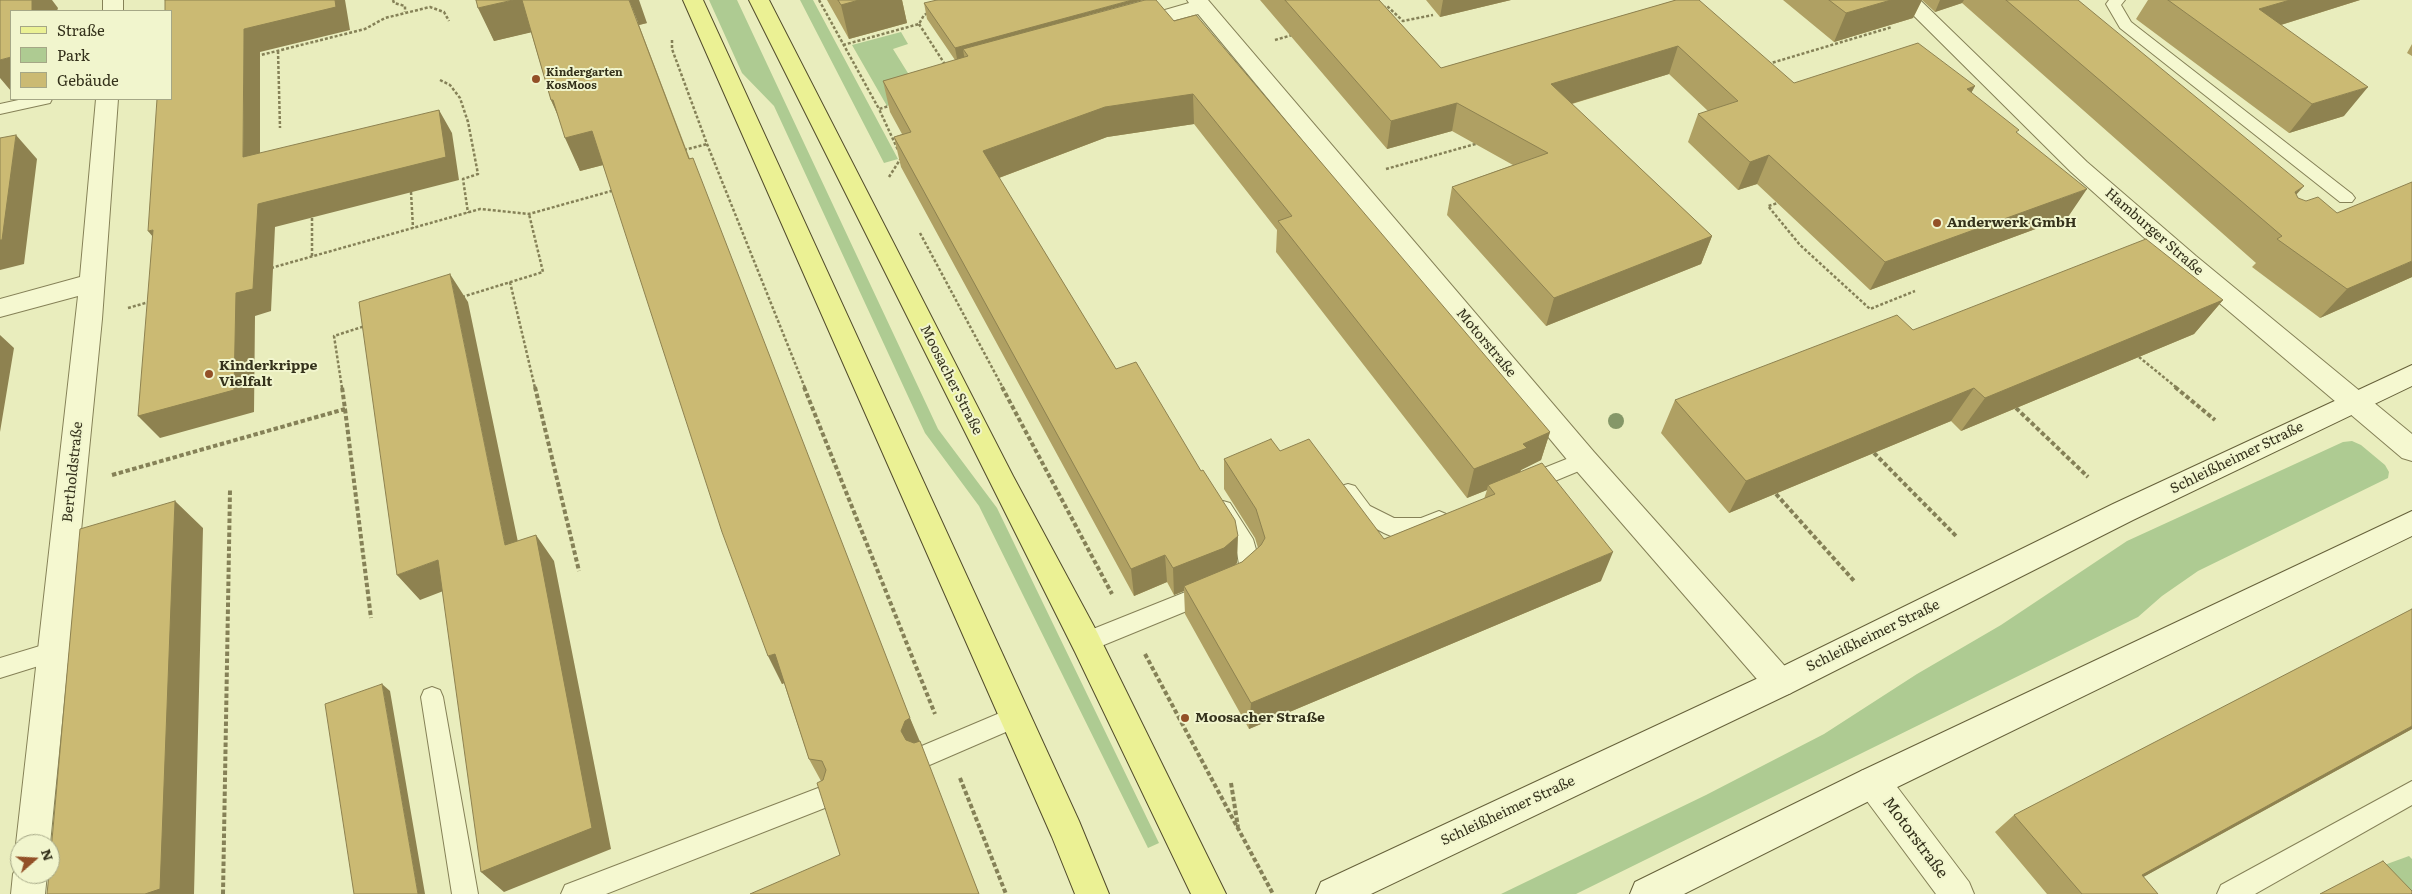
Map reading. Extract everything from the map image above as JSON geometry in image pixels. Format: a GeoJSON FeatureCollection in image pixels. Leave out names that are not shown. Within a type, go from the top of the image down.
{"type":"FeatureCollection","features":[{"type":"Feature","properties":{"kind":"main road"},"geometry":{"type":"LineString","coordinates":[[692,0],[1092,894]]}},
{"type":"Feature","properties":{"kind":"main road","name":"Moosacher Straße"},"geometry":{"type":"LineString","coordinates":[[759,0],[1003,483],[1086,642],[1209,894]]}},
{"type":"Feature","properties":{"kind":"street","name":"Hamburger Straße"},"geometry":{"type":"LineString","coordinates":[[1908,0],[2080,167],[2194,268],[2412,450]]}},
{"type":"Feature","properties":{"kind":"street"},"geometry":{"type":"LineString","coordinates":[[1114,30],[1200,3]]}},
{"type":"Feature","properties":{"kind":"street","name":"Motorstraße"},"geometry":{"type":"LineString","coordinates":[[1200,3],[1584,460],[1780,683]]}},
{"type":"Feature","properties":{"kind":"street","name":"Bertholdstraße"},"geometry":{"type":"LineString","coordinates":[[34,834],[89,319],[108,100]]}},
{"type":"Feature","properties":{"kind":"street"},"geometry":{"type":"LineString","coordinates":[[0,308],[92,283]]}},
{"type":"Feature","properties":{"kind":"street","name":"Schleißheimer Straße"},"geometry":{"type":"LineString","coordinates":[[1333,894],[1780,683],[2123,512],[2412,375]]}},
{"type":"Feature","properties":{"kind":"street"},"geometry":{"type":"LineString","coordinates":[[1647,894],[1873,782],[2412,523]]}},
{"type":"Feature","properties":{"kind":"street","name":"Motorstraße"},"geometry":{"type":"LineString","coordinates":[[1873,782],[1957,894]]}},
{"type":"Feature","properties":{"kind":"lane"},"geometry":{"type":"LineString","coordinates":[[2118,0],[2113,4],[2125,26],[2346,198],[2327,205]]}},
{"type":"Feature","properties":{"kind":"lane"},"geometry":{"type":"LineString","coordinates":[[0,109],[40,100]]}},
{"type":"Feature","properties":{"kind":"lane"},"geometry":{"type":"LineString","coordinates":[[1510,491],[1584,460]]}},
{"type":"Feature","properties":{"kind":"lane"},"geometry":{"type":"LineString","coordinates":[[1334,474],[1363,512],[1391,527],[1423,527],[1458,512]]}},
{"type":"Feature","properties":{"kind":"lane"},"geometry":{"type":"LineString","coordinates":[[1086,642],[1232,583],[1250,567],[1246,545],[1215,495]]}},
{"type":"Feature","properties":{"kind":"lane"},"geometry":{"type":"LineString","coordinates":[[0,668],[54,652]]}},
{"type":"Feature","properties":{"kind":"lane"},"geometry":{"type":"LineString","coordinates":[[432,697],[464,894]]}},
{"type":"Feature","properties":{"kind":"lane"},"geometry":{"type":"LineString","coordinates":[[925,756],[1014,718]]}},
{"type":"Feature","properties":{"kind":"lane"},"geometry":{"type":"LineString","coordinates":[[2230,894],[2412,792]]}},
{"type":"Feature","properties":{"kind":"lane"},"geometry":{"type":"LineString","coordinates":[[574,894],[826,796]]}},
{"type":"Feature","properties":{"kind":"path"},"geometry":{"type":"LineString","coordinates":[[393,0],[394,4],[405,6],[405,12]]}},
{"type":"Feature","properties":{"kind":"path"},"geometry":{"type":"LineString","coordinates":[[819,0],[879,109],[901,157],[890,177],[894,186]]}},
{"type":"Feature","properties":{"kind":"path"},"geometry":{"type":"LineString","coordinates":[[1379,9],[1387,6],[1403,22],[1433,15]]}},
{"type":"Feature","properties":{"kind":"path"},"geometry":{"type":"LineString","coordinates":[[252,58],[365,29],[385,18],[430,7],[444,12],[449,21]]}},
{"type":"Feature","properties":{"kind":"path"},"geometry":{"type":"LineString","coordinates":[[843,45],[919,24],[924,15],[933,11]]}},
{"type":"Feature","properties":{"kind":"path"},"geometry":{"type":"LineString","coordinates":[[1764,65],[1926,17]]}},
{"type":"Feature","properties":{"kind":"path"},"geometry":{"type":"LineString","coordinates":[[919,24],[948,68]]}},
{"type":"Feature","properties":{"kind":"path"},"geometry":{"type":"LineString","coordinates":[[670,31],[672,48],[707,144],[1006,894]]}},
{"type":"Feature","properties":{"kind":"path"},"geometry":{"type":"LineString","coordinates":[[1274,40],[1292,36]]}},
{"type":"Feature","properties":{"kind":"path"},"geometry":{"type":"LineString","coordinates":[[278,51],[280,128]]}},
{"type":"Feature","properties":{"kind":"path"},"geometry":{"type":"LineString","coordinates":[[440,80],[450,84],[460,98],[468,122],[478,174],[463,178],[468,213]]}},
{"type":"Feature","properties":{"kind":"path"},"geometry":{"type":"LineString","coordinates":[[879,109],[897,104]]}},
{"type":"Feature","properties":{"kind":"path"},"geometry":{"type":"LineString","coordinates":[[1378,171],[1483,142]]}},
{"type":"Feature","properties":{"kind":"path"},"geometry":{"type":"LineString","coordinates":[[680,152],[707,144]]}},
{"type":"Feature","properties":{"kind":"path"},"geometry":{"type":"LineString","coordinates":[[266,269],[480,209],[529,214],[621,188]]}},
{"type":"Feature","properties":{"kind":"path"},"geometry":{"type":"LineString","coordinates":[[411,192],[413,228]]}},
{"type":"Feature","properties":{"kind":"path"},"geometry":{"type":"LineString","coordinates":[[1786,200],[1768,206],[1800,245],[1870,309],[1915,291]]}},
{"type":"Feature","properties":{"kind":"path"},"geometry":{"type":"LineString","coordinates":[[454,299],[544,272],[529,214]]}},
{"type":"Feature","properties":{"kind":"path"},"geometry":{"type":"LineString","coordinates":[[312,218],[312,256]]}},
{"type":"Feature","properties":{"kind":"path"},"geometry":{"type":"LineString","coordinates":[[918,230],[1273,894]]}},
{"type":"Feature","properties":{"kind":"path"},"geometry":{"type":"LineString","coordinates":[[510,282],[579,571]]}},
{"type":"Feature","properties":{"kind":"path"},"geometry":{"type":"LineString","coordinates":[[89,319],[154,300]]}},
{"type":"Feature","properties":{"kind":"path"},"geometry":{"type":"LineString","coordinates":[[371,325],[334,336],[371,618]]}},
{"type":"Feature","properties":{"kind":"path"},"geometry":{"type":"LineString","coordinates":[[2139,357],[2215,420]]}},
{"type":"Feature","properties":{"kind":"path"},"geometry":{"type":"LineString","coordinates":[[2016,408],[2088,477]]}},
{"type":"Feature","properties":{"kind":"path"},"geometry":{"type":"LineString","coordinates":[[72,487],[345,409]]}},
{"type":"Feature","properties":{"kind":"path"},"geometry":{"type":"LineString","coordinates":[[1874,453],[1956,536]]}},
{"type":"Feature","properties":{"kind":"path"},"geometry":{"type":"LineString","coordinates":[[223,894],[230,490]]}},
{"type":"Feature","properties":{"kind":"path"},"geometry":{"type":"LineString","coordinates":[[1776,494],[1854,582]]}},
{"type":"Feature","properties":{"kind":"path"},"geometry":{"type":"LineString","coordinates":[[1231,783],[1238,830]]}},
{"type":"Feature","properties":{"kind":"green space"},"geometry":{"type":"Polygon","coordinates":[[[709,0],[737,0],[938,429],[997,508],[1159,843],[1148,848],[979,506],[925,433],[774,106],[742,73],[709,0]]]}},
{"type":"Feature","properties":{"kind":"green space"},"geometry":{"type":"Polygon","coordinates":[[[800,0],[813,0],[898,159],[884,163],[800,0]]]}},
{"type":"Feature","properties":{"kind":"green space"},"geometry":{"type":"Polygon","coordinates":[[[901,32],[908,44],[893,49],[911,78],[937,90],[887,106],[852,45],[901,32]]]}},
{"type":"Feature","properties":{"kind":"green space"},"geometry":{"type":"Polygon","coordinates":[[[2352,441],[2361,445],[2385,465],[2389,472],[2388,478],[2198,571],[2162,596],[2138,617],[1576,894],[1501,894],[1706,795],[1824,734],[1917,674],[2001,625],[2127,541],[2343,442],[2352,441]]]}},
{"type":"Feature","properties":{"kind":"green space"},"geometry":{"type":"Polygon","coordinates":[[[2409,856],[2412,859],[2412,894],[2370,894],[2354,876],[2409,856]]]}},
{"type":"Feature","properties":{"kind":"building"},"geometry":{"type":"Polygon","coordinates":[[[0,0],[32,0],[32,10],[10,10],[10,57],[0,60],[0,0]]]}},
{"type":"Feature","properties":{"kind":"building"},"geometry":{"type":"Polygon","coordinates":[[[165,0],[335,0],[336,7],[244,29],[243,157],[439,110],[446,157],[258,204],[253,289],[236,293],[234,390],[138,416],[153,230],[148,231],[157,100],[172,100],[172,10],[165,10],[165,0]]]}},
{"type":"Feature","properties":{"kind":"building"},"geometry":{"type":"Polygon","coordinates":[[[476,0],[513,0],[478,8],[476,0]]]}},
{"type":"Feature","properties":{"kind":"building"},"geometry":{"type":"Polygon","coordinates":[[[522,0],[629,0],[689,159],[693,158],[910,718],[905,721],[901,731],[906,740],[914,743],[920,741],[979,894],[750,894],[840,855],[817,783],[823,780],[826,770],[822,761],[809,759],[775,654],[768,656],[722,532],[592,131],[565,138],[553,100],[551,100],[522,0]]]}},
{"type":"Feature","properties":{"kind":"building"},"geometry":{"type":"Polygon","coordinates":[[[838,0],[859,0],[841,5],[838,0]]]}},
{"type":"Feature","properties":{"kind":"building"},"geometry":{"type":"Polygon","coordinates":[[[937,0],[1132,0],[955,48],[924,3],[937,0]]]}},
{"type":"Feature","properties":{"kind":"building"},"geometry":{"type":"Polygon","coordinates":[[[1145,0],[1156,0],[1174,21],[1196,15],[1550,432],[1523,444],[1527,448],[1474,469],[1278,221],[1292,216],[1193,94],[1105,107],[983,151],[1116,369],[1136,362],[1201,471],[1203,470],[1235,520],[1238,536],[1224,548],[1173,568],[1165,555],[1131,569],[894,137],[911,132],[883,81],[968,56],[963,49],[1145,0]]]}},
{"type":"Feature","properties":{"kind":"building"},"geometry":{"type":"Polygon","coordinates":[[[1285,0],[1379,0],[1441,68],[1676,0],[1699,0],[1794,83],[1918,43],[1975,86],[1967,89],[2019,130],[2016,132],[2087,189],[1885,262],[1769,155],[1750,162],[1698,114],[1738,101],[1678,46],[1551,84],[1712,236],[1554,298],[1452,187],[1548,153],[1457,103],[1391,121],[1285,0]]]}},
{"type":"Feature","properties":{"kind":"building"},"geometry":{"type":"Polygon","coordinates":[[[1829,0],[1891,0],[1846,13],[1829,0]]]}},
{"type":"Feature","properties":{"kind":"building"},"geometry":{"type":"Polygon","coordinates":[[[2006,0],[2078,0],[2304,186],[2295,192],[2298,198],[2306,201],[2318,197],[2337,213],[2412,182],[2412,261],[2347,289],[2277,239],[2282,236],[2006,0]]]}},
{"type":"Feature","properties":{"kind":"building"},"geometry":{"type":"Polygon","coordinates":[[[2168,0],[2290,0],[2259,9],[2368,87],[2312,104],[2168,0]]]}},
{"type":"Feature","properties":{"kind":"building"},"geometry":{"type":"Polygon","coordinates":[[[16,135],[2,240],[0,240],[0,138],[16,135]]]}},
{"type":"Feature","properties":{"kind":"building"},"geometry":{"type":"Polygon","coordinates":[[[2146,239],[2223,300],[1985,398],[1974,388],[1746,481],[1675,400],[1897,315],[1913,330],[2146,239]]]}},
{"type":"Feature","properties":{"kind":"building"},"geometry":{"type":"Polygon","coordinates":[[[450,274],[505,545],[536,535],[592,828],[481,872],[438,560],[397,575],[359,302],[450,274]]]}},
{"type":"Feature","properties":{"kind":"building"},"geometry":{"type":"Polygon","coordinates":[[[1271,439],[1280,451],[1309,439],[1384,539],[1495,494],[1488,485],[1542,463],[1613,552],[1251,703],[1184,586],[1242,562],[1261,545],[1265,538],[1256,509],[1224,459],[1271,439]]]}},
{"type":"Feature","properties":{"kind":"building"},"geometry":{"type":"Polygon","coordinates":[[[175,501],[160,889],[145,894],[47,894],[48,884],[60,884],[60,834],[53,834],[80,529],[175,501]]]}},
{"type":"Feature","properties":{"kind":"building"},"geometry":{"type":"Polygon","coordinates":[[[2412,609],[2412,726],[2142,875],[2158,894],[2082,894],[2014,815],[2412,609]]]}},
{"type":"Feature","properties":{"kind":"building"},"geometry":{"type":"Polygon","coordinates":[[[382,684],[418,894],[354,894],[325,704],[382,684]]]}},
{"type":"Feature","properties":{"kind":"building"},"geometry":{"type":"Polygon","coordinates":[[[2383,861],[2412,891],[2411,894],[2320,894],[2383,861]]]}},
{"type":"Feature","properties":{"kind":"place","name":"Kindergarten KosMoos"},"geometry":{"type":"Point","coordinates":[536,79]}},
{"type":"Feature","properties":{"kind":"place","name":"Anderwerk GmbH"},"geometry":{"type":"Point","coordinates":[1937,223]}},
{"type":"Feature","properties":{"kind":"place","name":"Kinderkrippe Vielfalt"},"geometry":{"type":"Point","coordinates":[209,374]}},
{"type":"Feature","properties":{"kind":"place","name":"Moosacher Straße"},"geometry":{"type":"Point","coordinates":[1185,718]}}]}
